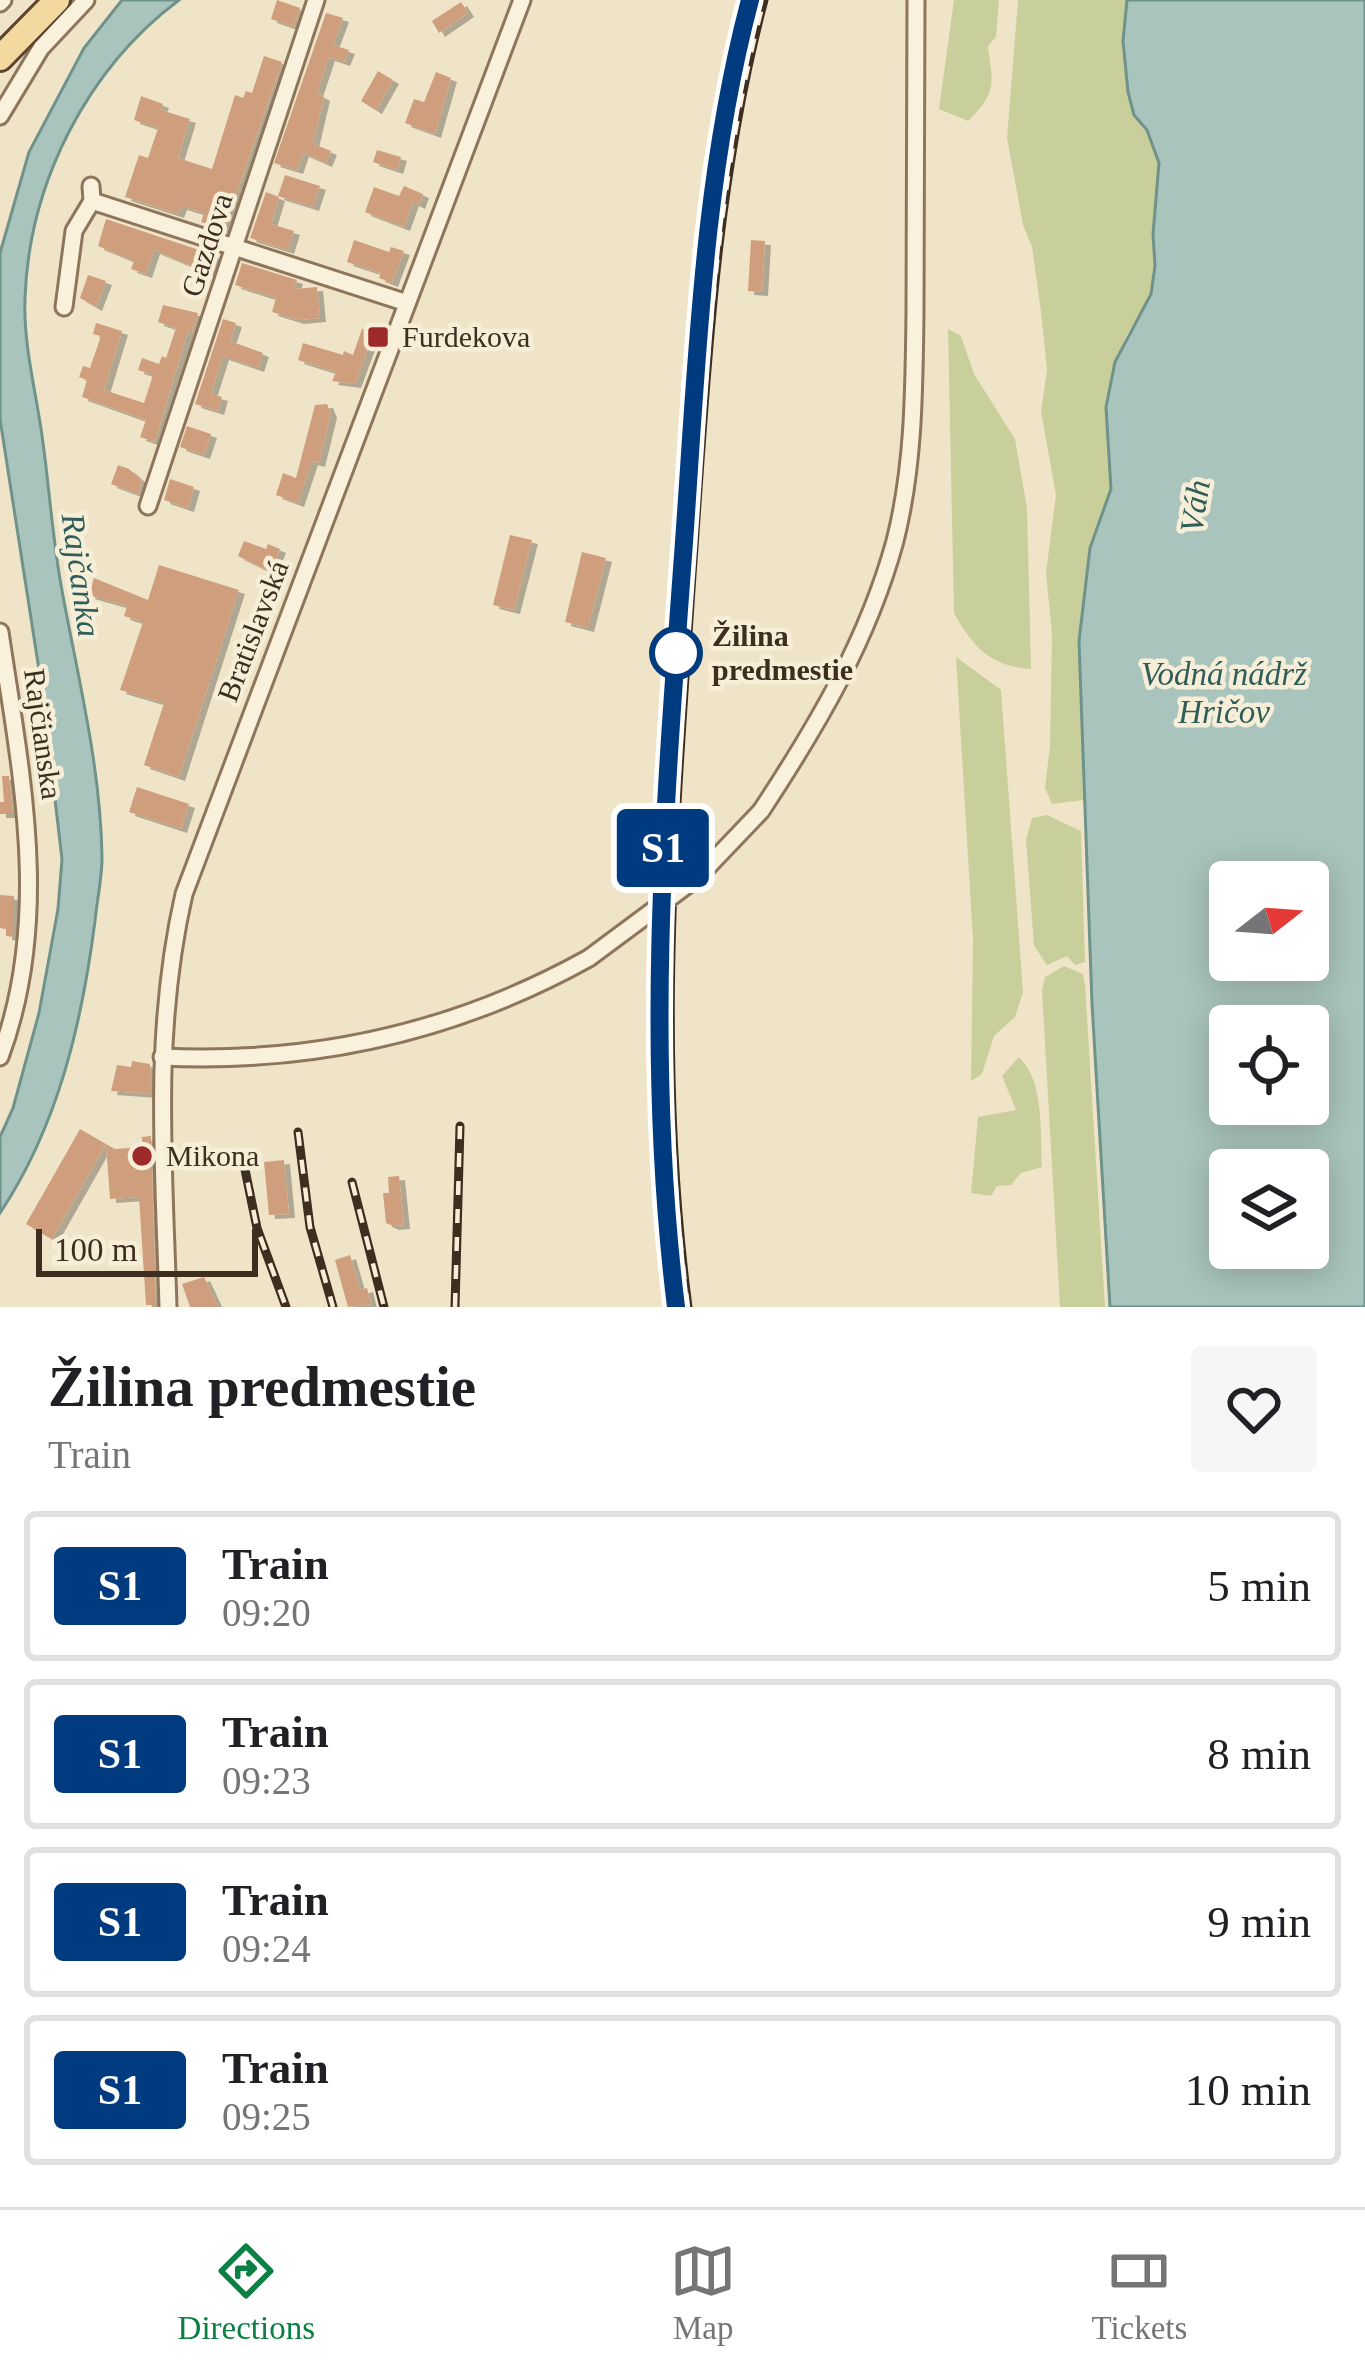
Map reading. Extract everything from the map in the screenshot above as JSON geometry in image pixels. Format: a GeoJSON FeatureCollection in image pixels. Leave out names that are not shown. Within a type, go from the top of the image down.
{"type":"FeatureCollection","features":[{"type":"Feature","properties":{"kind":"main road"},"geometry":{"type":"LineString","coordinates":[[0,33],[32,0]]}},
{"type":"Feature","properties":{"kind":"main road"},"geometry":{"type":"LineString","coordinates":[[0,58],[57,0]]}},
{"type":"Feature","properties":{"kind":"street"},"geometry":{"type":"LineString","coordinates":[[0,116],[41,48],[86,0]]}},
{"type":"Feature","properties":{"kind":"street","name":"Gazdova"},"geometry":{"type":"LineString","coordinates":[[148,506],[316,0]]}},
{"type":"Feature","properties":{"kind":"street","name":"Bratislavská"},"geometry":{"type":"LineString","coordinates":[[168,1307],[162,1057],[168,967],[189,877],[522,0]]}},
{"type":"Feature","properties":{"kind":"street"},"geometry":{"type":"LineString","coordinates":[[162,1057],[271,1056],[397,1037],[475,1013],[589,958],[698,878],[760,811],[800,753],[859,644],[889,561],[903,498],[914,399],[916,0]]}},
{"type":"Feature","properties":{"kind":"street"},"geometry":{"type":"LineString","coordinates":[[64,307],[74,231],[92,194],[407,303]]}},
{"type":"Feature","properties":{"kind":"street","name":"Rajčianska"},"geometry":{"type":"LineString","coordinates":[[0,636],[28,809],[30,922],[0,1057]]}},
{"type":"Feature","properties":{"kind":"green space"},"geometry":{"type":"Polygon","coordinates":[[[954,0],[999,0],[996,37],[988,46],[989,94],[968,121],[939,109],[954,0]]]}},
{"type":"Feature","properties":{"kind":"green space"},"geometry":{"type":"Polygon","coordinates":[[[1018,0],[1127,0],[1123,41],[1134,115],[1147,130],[1159,163],[1151,294],[1125,338],[1106,431],[1111,489],[1090,548],[1079,641],[1084,800],[1052,804],[1045,788],[1052,635],[1046,573],[1056,495],[1041,412],[1047,370],[1041,312],[1032,247],[1023,225],[1007,138],[1018,0]]]}},
{"type":"Feature","properties":{"kind":"green space"},"geometry":{"type":"Polygon","coordinates":[[[948,329],[961,336],[974,374],[1015,439],[1027,508],[1031,669],[1004,664],[985,653],[954,613],[948,329]]]}},
{"type":"Feature","properties":{"kind":"green space"},"geometry":{"type":"Polygon","coordinates":[[[956,657],[1001,690],[1023,992],[1015,1017],[994,1036],[982,1074],[971,1081],[973,940],[956,657]]]}},
{"type":"Feature","properties":{"kind":"green space"},"geometry":{"type":"Polygon","coordinates":[[[1047,815],[1081,831],[1085,962],[1075,965],[1067,956],[1047,965],[1034,946],[1026,840],[1032,818],[1047,815]]]}},
{"type":"Feature","properties":{"kind":"green space"},"geometry":{"type":"Polygon","coordinates":[[[1064,966],[1083,974],[1085,985],[1105,1307],[1060,1307],[1042,990],[1045,977],[1064,966]]]}},
{"type":"Feature","properties":{"kind":"green space"},"geometry":{"type":"Polygon","coordinates":[[[1019,1057],[1037,1094],[1042,1167],[1021,1173],[1011,1185],[997,1186],[991,1196],[971,1193],[978,1117],[1016,1110],[1002,1076],[1019,1057]]]}},
{"type":"Feature","properties":{"kind":"water"},"geometry":{"type":"Polygon","coordinates":[[[122,0],[179,0],[146,28],[91,94],[51,171],[29,255],[28,352],[60,577],[93,759],[102,866],[90,959],[64,1073],[37,1145],[0,1213],[0,1137],[13,1108],[39,1013],[62,859],[42,689],[0,419],[0,253],[29,152],[84,48],[122,0]]]}},
{"type":"Feature","properties":{"kind":"water","name":"Vodná nádrž Hričov"},"geometry":{"type":"Polygon","coordinates":[[[1127,0],[1365,0],[1365,1307],[1110,1307],[1092,1004],[1079,641],[1090,548],[1111,489],[1106,407],[1115,362],[1151,294],[1155,266],[1159,163],[1147,130],[1134,115],[1123,41],[1127,0]]]}},
{"type":"Feature","properties":{"kind":"building"},"geometry":{"type":"Polygon","coordinates":[[[277,0],[300,8],[294,27],[271,19],[277,0]]]}},
{"type":"Feature","properties":{"kind":"building"},"geometry":{"type":"Polygon","coordinates":[[[461,2],[468,13],[439,33],[432,21],[461,2]]]}},
{"type":"Feature","properties":{"kind":"building"},"geometry":{"type":"Polygon","coordinates":[[[326,13],[343,18],[333,45],[349,50],[344,62],[329,57],[317,93],[324,97],[313,144],[331,151],[326,163],[303,153],[297,170],[274,163],[326,13]]]}},
{"type":"Feature","properties":{"kind":"building"},"geometry":{"type":"Polygon","coordinates":[[[264,56],[282,62],[224,230],[201,222],[204,213],[181,206],[178,214],[125,197],[139,155],[148,158],[158,128],[134,120],[141,96],[163,104],[161,110],[190,119],[178,158],[212,169],[235,95],[243,98],[246,91],[252,93],[264,56]]]}},
{"type":"Feature","properties":{"kind":"building"},"geometry":{"type":"Polygon","coordinates":[[[378,71],[393,80],[376,110],[361,101],[378,71]]]}},
{"type":"Feature","properties":{"kind":"building"},"geometry":{"type":"Polygon","coordinates":[[[436,72],[451,78],[435,134],[405,123],[414,99],[424,102],[436,72]]]}},
{"type":"Feature","properties":{"kind":"building"},"geometry":{"type":"Polygon","coordinates":[[[377,150],[401,157],[397,170],[373,162],[377,150]]]}},
{"type":"Feature","properties":{"kind":"building"},"geometry":{"type":"Polygon","coordinates":[[[285,175],[320,186],[313,207],[278,196],[285,175]]]}},
{"type":"Feature","properties":{"kind":"building"},"geometry":{"type":"Polygon","coordinates":[[[404,186],[423,194],[419,205],[413,202],[404,227],[365,212],[374,187],[399,196],[404,186]]]}},
{"type":"Feature","properties":{"kind":"building"},"geometry":{"type":"Polygon","coordinates":[[[266,192],[279,197],[271,224],[294,231],[288,250],[250,238],[266,192]]]}},
{"type":"Feature","properties":{"kind":"building"},"geometry":{"type":"Polygon","coordinates":[[[106,219],[217,256],[211,274],[154,250],[146,274],[131,269],[134,261],[98,246],[106,219]]]}},
{"type":"Feature","properties":{"kind":"building"},"geometry":{"type":"Polygon","coordinates":[[[354,240],[389,252],[391,247],[404,251],[392,283],[379,278],[381,273],[347,262],[354,240]]]}},
{"type":"Feature","properties":{"kind":"building"},"geometry":{"type":"Polygon","coordinates":[[[751,240],[765,241],[762,292],[748,291],[751,240]]]}},
{"type":"Feature","properties":{"kind":"building"},"geometry":{"type":"Polygon","coordinates":[[[242,263],[297,280],[294,289],[317,287],[320,318],[298,320],[272,312],[276,298],[235,285],[242,263]]]}},
{"type":"Feature","properties":{"kind":"building"},"geometry":{"type":"Polygon","coordinates":[[[88,275],[106,281],[96,307],[80,298],[88,275]]]}},
{"type":"Feature","properties":{"kind":"building"},"geometry":{"type":"Polygon","coordinates":[[[163,305],[198,313],[192,332],[188,331],[155,442],[140,437],[146,420],[82,397],[87,380],[79,377],[83,366],[90,368],[101,336],[93,334],[96,323],[122,331],[104,390],[144,403],[153,375],[138,370],[142,358],[159,364],[162,356],[166,358],[176,328],[158,322],[163,305]]]}},
{"type":"Feature","properties":{"kind":"building"},"geometry":{"type":"Polygon","coordinates":[[[223,319],[236,323],[230,341],[263,353],[258,368],[223,356],[211,394],[222,397],[218,411],[195,404],[223,319]]]}},
{"type":"Feature","properties":{"kind":"building"},"geometry":{"type":"Polygon","coordinates":[[[362,329],[374,333],[355,384],[332,381],[336,372],[298,360],[303,343],[353,355],[362,329]]]}},
{"type":"Feature","properties":{"kind":"building"},"geometry":{"type":"Polygon","coordinates":[[[327,404],[331,414],[319,463],[312,461],[298,503],[276,495],[283,473],[296,478],[315,405],[327,404]]]}},
{"type":"Feature","properties":{"kind":"building"},"geometry":{"type":"Polygon","coordinates":[[[187,426],[211,434],[204,455],[180,447],[187,426]]]}},
{"type":"Feature","properties":{"kind":"building"},"geometry":{"type":"Polygon","coordinates":[[[118,465],[142,481],[138,494],[111,484],[118,465]]]}},
{"type":"Feature","properties":{"kind":"building"},"geometry":{"type":"Polygon","coordinates":[[[170,479],[194,487],[188,508],[164,500],[170,479]]]}},
{"type":"Feature","properties":{"kind":"building"},"geometry":{"type":"Polygon","coordinates":[[[510,535],[532,540],[514,610],[493,605],[510,535]]]}},
{"type":"Feature","properties":{"kind":"building"},"geometry":{"type":"Polygon","coordinates":[[[244,541],[280,549],[271,572],[238,556],[244,541]]]}},
{"type":"Feature","properties":{"kind":"building"},"geometry":{"type":"Polygon","coordinates":[[[582,552],[606,558],[588,628],[565,622],[582,552]]]}},
{"type":"Feature","properties":{"kind":"building"},"geometry":{"type":"Polygon","coordinates":[[[159,565],[239,590],[179,777],[144,765],[164,703],[120,690],[143,622],[124,616],[127,606],[89,595],[94,578],[148,600],[159,565]]]}},
{"type":"Feature","properties":{"kind":"building"},"geometry":{"type":"Polygon","coordinates":[[[2,776],[9,776],[13,814],[0,814],[2,776]]]}},
{"type":"Feature","properties":{"kind":"building"},"geometry":{"type":"Polygon","coordinates":[[[137,787],[189,804],[181,829],[129,812],[137,787]]]}},
{"type":"Feature","properties":{"kind":"building"},"geometry":{"type":"Polygon","coordinates":[[[0,895],[14,896],[14,937],[0,928],[0,895]]]}},
{"type":"Feature","properties":{"kind":"building"},"geometry":{"type":"Polygon","coordinates":[[[132,1061],[150,1064],[151,1094],[111,1091],[117,1065],[131,1067],[132,1061]]]}},
{"type":"Feature","properties":{"kind":"building"},"geometry":{"type":"Polygon","coordinates":[[[80,1129],[106,1144],[52,1239],[26,1224],[80,1129]]]}},
{"type":"Feature","properties":{"kind":"building"},"geometry":{"type":"Polygon","coordinates":[[[151,1136],[156,1305],[146,1305],[139,1197],[110,1199],[106,1144],[115,1149],[142,1147],[142,1137],[151,1136]]]}},
{"type":"Feature","properties":{"kind":"building"},"geometry":{"type":"Polygon","coordinates":[[[284,1160],[289,1214],[269,1215],[264,1162],[284,1160]]]}},
{"type":"Feature","properties":{"kind":"building"},"geometry":{"type":"Polygon","coordinates":[[[399,1176],[404,1225],[393,1226],[386,1223],[383,1193],[389,1193],[388,1177],[399,1176]]]}},
{"type":"Feature","properties":{"kind":"building"},"geometry":{"type":"Polygon","coordinates":[[[350,1255],[360,1290],[367,1288],[371,1304],[348,1307],[335,1260],[350,1255]]]}},
{"type":"Feature","properties":{"kind":"building"},"geometry":{"type":"Polygon","coordinates":[[[204,1277],[218,1307],[190,1307],[182,1284],[204,1277]]]}},
{"type":"Feature","properties":{"kind":"railway"},"geometry":{"type":"LineString","coordinates":[[688,1307],[678,1214],[670,1031],[680,760],[714,286],[734,142],[764,0]]}},
{"type":"Feature","properties":{"kind":"railway"},"geometry":{"type":"LineString","coordinates":[[455,1307],[460,1126]]}},
{"type":"Feature","properties":{"kind":"railway"},"geometry":{"type":"LineString","coordinates":[[298,1132],[310,1227],[333,1307]]}},
{"type":"Feature","properties":{"kind":"railway"},"geometry":{"type":"LineString","coordinates":[[242,1155],[257,1228],[286,1307]]}},
{"type":"Feature","properties":{"kind":"railway"},"geometry":{"type":"LineString","coordinates":[[352,1182],[384,1307]]}},
{"type":"Feature","properties":{"kind":"train","name":"S1"},"geometry":{"type":"LineString","coordinates":[[676,1307],[657,1087],[661,881],[706,248],[722,129],[750,0]]}},
{"type":"Feature","properties":{"kind":"place","name":"Furdekova"},"geometry":{"type":"Point","coordinates":[378,337]}},
{"type":"Feature","properties":{"kind":"place","name":"Žilina predmestie"},"geometry":{"type":"Point","coordinates":[676,653]}},
{"type":"Feature","properties":{"kind":"place","name":"Mikona"},"geometry":{"type":"Point","coordinates":[142,1156]}},
{"type":"Feature","properties":{"kind":"water label","name":"Váh"},"geometry":{"type":"Point","coordinates":[1194,506]}},
{"type":"Feature","properties":{"kind":"water label","name":"Rajčanka"},"geometry":{"type":"Point","coordinates":[82,575]}}]}
